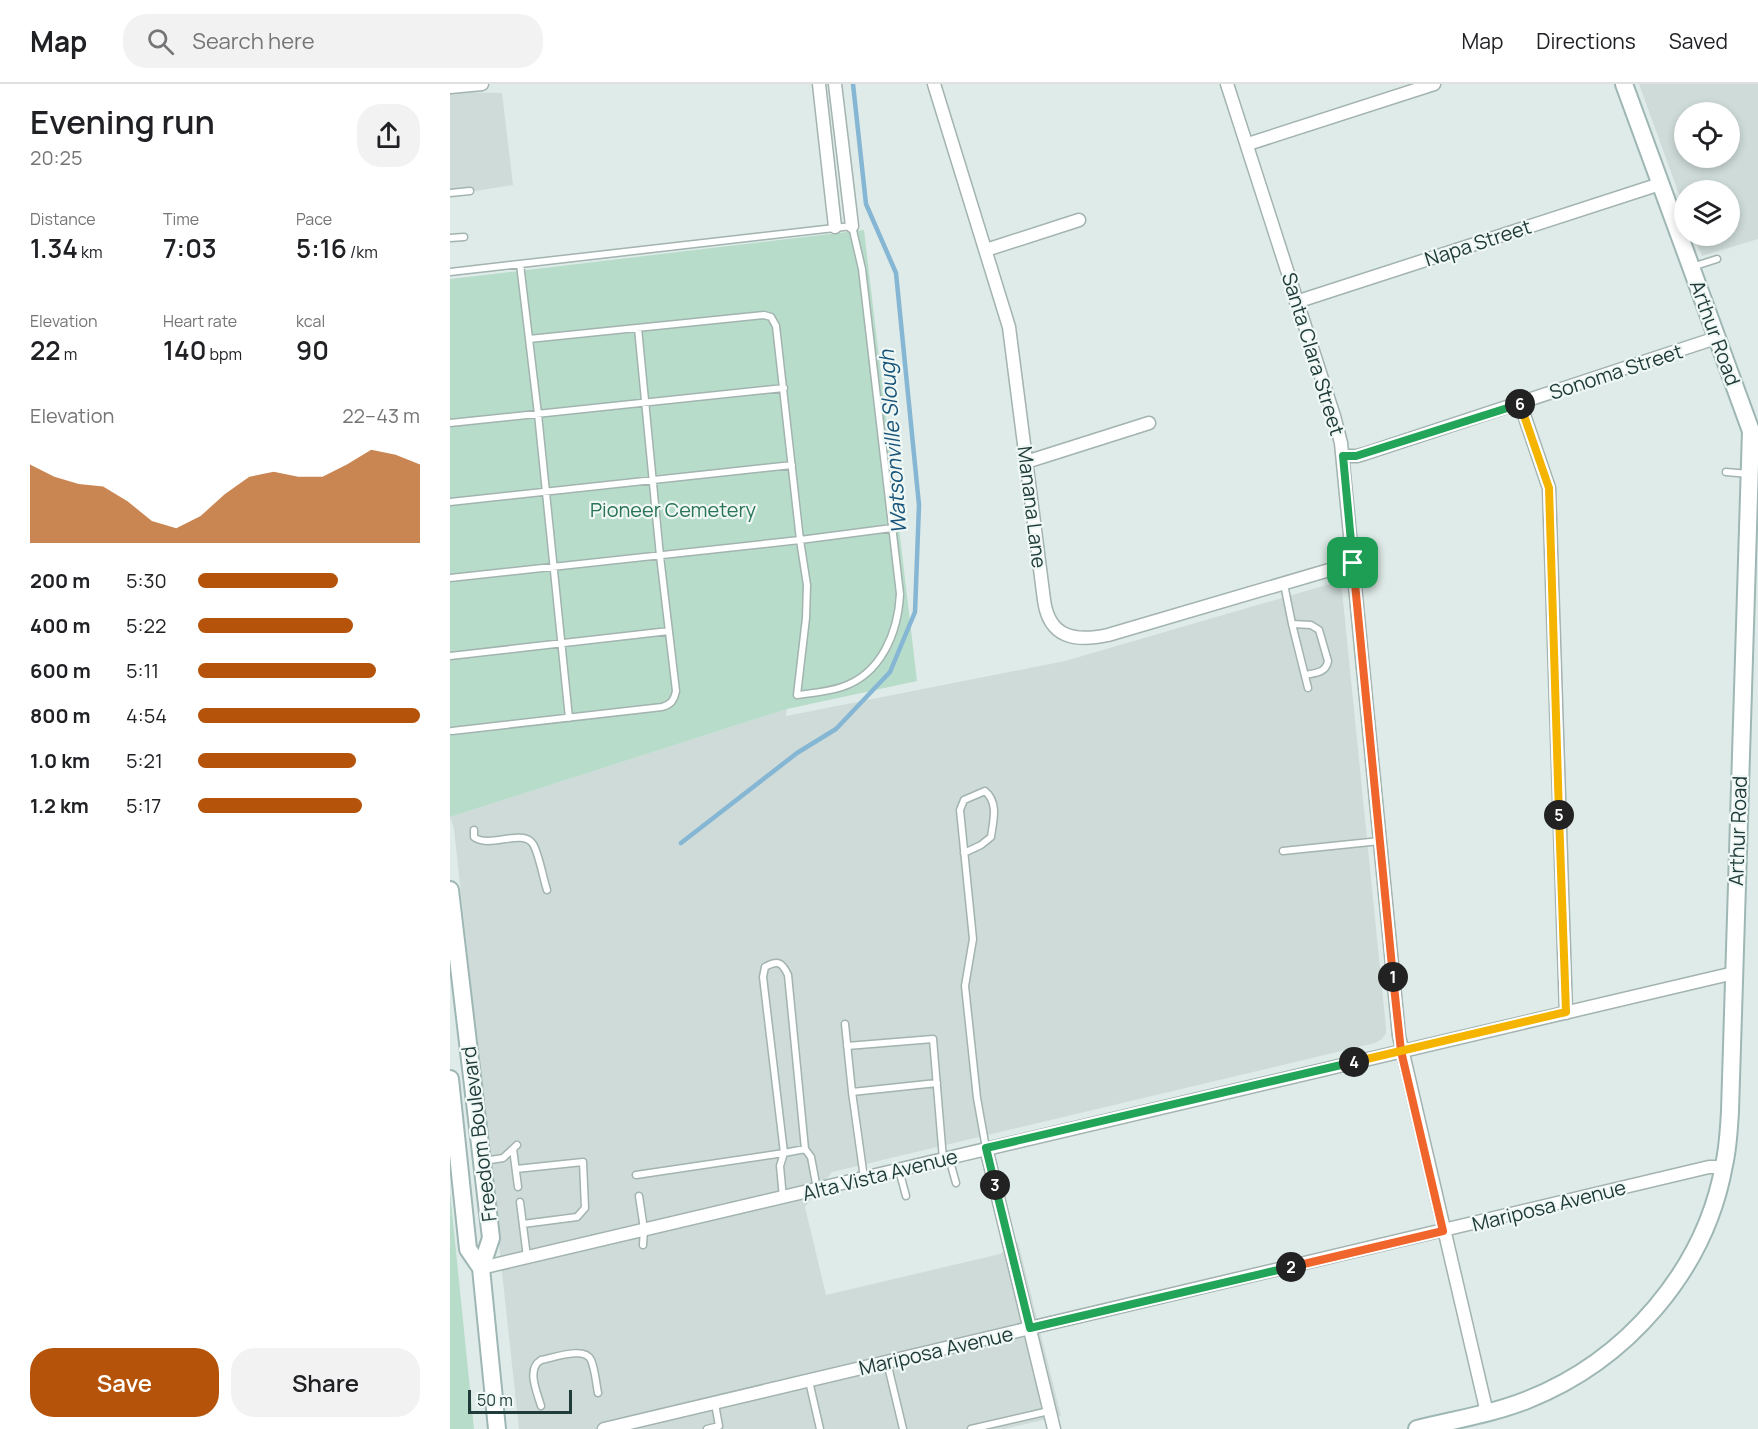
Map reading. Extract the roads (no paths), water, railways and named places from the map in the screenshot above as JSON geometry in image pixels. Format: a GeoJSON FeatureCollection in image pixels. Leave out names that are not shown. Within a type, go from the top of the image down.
{"type":"FeatureCollection","features":[{"type":"Feature","properties":{"kind":"street"},"geometry":{"type":"LineString","coordinates":[[450,87],[482,84]]}},
{"type":"Feature","properties":{"kind":"street"},"geometry":{"type":"LineString","coordinates":[[819,84],[835,227]]}},
{"type":"Feature","properties":{"kind":"street"},"geometry":{"type":"LineString","coordinates":[[835,84],[852,226]]}},
{"type":"Feature","properties":{"kind":"street","name":"Manana Lane"},"geometry":{"type":"LineString","coordinates":[[934,84],[1009,327],[1046,613],[1052,624],[1073,638],[1085,639],[1108,635],[1353,563]]}},
{"type":"Feature","properties":{"kind":"street","name":"Santa Clara Street"},"geometry":{"type":"LineString","coordinates":[[1227,84],[1336,423],[1343,456],[1401,1051],[1486,1413]]}},
{"type":"Feature","properties":{"kind":"street"},"geometry":{"type":"LineString","coordinates":[[1248,144],[1434,84]]}},
{"type":"Feature","properties":{"kind":"street","name":"Arthur Road"},"geometry":{"type":"LineString","coordinates":[[1417,1429],[1486,1413],[1527,1400],[1571,1378],[1609,1354],[1639,1327],[1672,1287],[1688,1261],[1709,1216],[1724,1167],[1730,1111],[1749,474],[1754,429],[1716,338],[1624,84]]}},
{"type":"Feature","properties":{"kind":"street","name":"Napa Street"},"geometry":{"type":"LineString","coordinates":[[1296,302],[1660,184]]}},
{"type":"Feature","properties":{"kind":"street"},"geometry":{"type":"LineString","coordinates":[[986,250],[1079,220]]}},
{"type":"Feature","properties":{"kind":"street","name":"Sonoma Street"},"geometry":{"type":"LineString","coordinates":[[1343,456],[1356,456],[1716,338]]}},
{"type":"Feature","properties":{"kind":"street"},"geometry":{"type":"LineString","coordinates":[[1520,404],[1549,488],[1566,1012]]}},
{"type":"Feature","properties":{"kind":"street"},"geometry":{"type":"LineString","coordinates":[[1026,462],[1149,423]]}},
{"type":"Feature","properties":{"kind":"street","name":"Freedom Boulevard"},"geometry":{"type":"LineString","coordinates":[[450,890],[491,1238],[481,1268],[497,1429]]}},
{"type":"Feature","properties":{"kind":"street","name":"Alta Vista Avenue"},"geometry":{"type":"LineString","coordinates":[[481,1268],[1734,973]]}},
{"type":"Feature","properties":{"kind":"street","name":"Freedom Boulevard"},"geometry":{"type":"LineString","coordinates":[[450,1079],[468,1249],[481,1268]]}},
{"type":"Feature","properties":{"kind":"street"},"geometry":{"type":"LineString","coordinates":[[986,1148],[1054,1429]]}},
{"type":"Feature","properties":{"kind":"street","name":"Mariposa Avenue"},"geometry":{"type":"LineString","coordinates":[[604,1429],[1709,1167],[1724,1167]]}},
{"type":"Feature","properties":{"kind":"lane"},"geometry":{"type":"LineString","coordinates":[[450,194],[470,191]]}},
{"type":"Feature","properties":{"kind":"lane"},"geometry":{"type":"LineString","coordinates":[[450,272],[852,226],[862,269],[900,594],[898,615],[887,648],[872,669],[854,682],[826,692],[796,695],[808,603],[807,585],[776,326],[771,317],[768,315],[529,339]]}},
{"type":"Feature","properties":{"kind":"lane"},"geometry":{"type":"LineString","coordinates":[[450,238],[464,237]]}},
{"type":"Feature","properties":{"kind":"lane"},"geometry":{"type":"LineString","coordinates":[[1691,267],[1717,259]]}},
{"type":"Feature","properties":{"kind":"lane"},"geometry":{"type":"LineString","coordinates":[[520,264],[538,414],[569,718]]}},
{"type":"Feature","properties":{"kind":"lane"},"geometry":{"type":"LineString","coordinates":[[452,731],[662,707],[672,702],[676,691],[660,556],[638,328]]}},
{"type":"Feature","properties":{"kind":"lane"},"geometry":{"type":"LineString","coordinates":[[450,423],[784,388]]}},
{"type":"Feature","properties":{"kind":"lane"},"geometry":{"type":"LineString","coordinates":[[450,502],[792,465]]}},
{"type":"Feature","properties":{"kind":"lane"},"geometry":{"type":"LineString","coordinates":[[1725,472],[1749,474]]}},
{"type":"Feature","properties":{"kind":"lane"},"geometry":{"type":"LineString","coordinates":[[450,578],[892,528]]}},
{"type":"Feature","properties":{"kind":"lane"},"geometry":{"type":"LineString","coordinates":[[1284,584],[1308,688]]}},
{"type":"Feature","properties":{"kind":"lane"},"geometry":{"type":"LineString","coordinates":[[1292,624],[1311,625],[1318,630],[1328,661],[1324,670],[1305,675]]}},
{"type":"Feature","properties":{"kind":"lane"},"geometry":{"type":"LineString","coordinates":[[450,656],[669,631]]}},
{"type":"Feature","properties":{"kind":"lane"},"geometry":{"type":"LineString","coordinates":[[964,853],[991,837],[994,806],[991,795],[985,791],[964,800],[960,810],[964,853],[973,939],[965,986],[977,1098],[986,1148]]}},
{"type":"Feature","properties":{"kind":"lane"},"geometry":{"type":"LineString","coordinates":[[474,830],[474,837],[480,841],[522,838],[529,840],[534,846],[547,890]]}},
{"type":"Feature","properties":{"kind":"lane"},"geometry":{"type":"LineString","coordinates":[[1283,851],[1380,841]]}},
{"type":"Feature","properties":{"kind":"lane"},"geometry":{"type":"LineString","coordinates":[[783,1198],[780,1166],[784,1153],[763,977],[765,967],[772,964],[778,963],[784,967],[788,975],[805,1149],[811,1157],[817,1189]]}},
{"type":"Feature","properties":{"kind":"lane"},"geometry":{"type":"LineString","coordinates":[[845,1024],[864,1178]]}},
{"type":"Feature","properties":{"kind":"lane"},"geometry":{"type":"LineString","coordinates":[[847,1046],[933,1039],[946,1159],[956,1183]]}},
{"type":"Feature","properties":{"kind":"lane"},"geometry":{"type":"LineString","coordinates":[[852,1092],[937,1083]]}},
{"type":"Feature","properties":{"kind":"lane"},"geometry":{"type":"LineString","coordinates":[[482,1161],[503,1158],[515,1147],[518,1187]]}},
{"type":"Feature","properties":{"kind":"lane"},"geometry":{"type":"LineString","coordinates":[[636,1175],[805,1149]]}},
{"type":"Feature","properties":{"kind":"lane"},"geometry":{"type":"LineString","coordinates":[[516,1170],[582,1162],[585,1208],[577,1217],[523,1224]]}},
{"type":"Feature","properties":{"kind":"lane"},"geometry":{"type":"LineString","coordinates":[[899,1170],[906,1196]]}},
{"type":"Feature","properties":{"kind":"lane"},"geometry":{"type":"LineString","coordinates":[[639,1196],[644,1229],[643,1245]]}},
{"type":"Feature","properties":{"kind":"lane"},"geometry":{"type":"LineString","coordinates":[[520,1202],[527,1257]]}},
{"type":"Feature","properties":{"kind":"lane"},"geometry":{"type":"LineString","coordinates":[[541,1406],[533,1369],[535,1364],[541,1360],[579,1352],[586,1354],[590,1358],[598,1393]]}},
{"type":"Feature","properties":{"kind":"lane"},"geometry":{"type":"LineString","coordinates":[[887,1362],[903,1429]]}},
{"type":"Feature","properties":{"kind":"lane"},"geometry":{"type":"LineString","coordinates":[[808,1381],[820,1429]]}},
{"type":"Feature","properties":{"kind":"lane"},"geometry":{"type":"LineString","coordinates":[[707,1429],[720,1427],[715,1404]]}},
{"type":"Feature","properties":{"kind":"lane"},"geometry":{"type":"LineString","coordinates":[[971,1429],[1049,1410]]}},
{"type":"Feature","properties":{"kind":"waterway","name":"Watsonville Slough"},"geometry":{"type":"LineString","coordinates":[[681,843],[797,753],[836,729],[890,672],[915,612],[919,505],[896,273],[866,204],[853,84]]}},
{"type":"Feature","properties":{"kind":"park label","name":"Pioneer Cemetery"},"geometry":{"type":"Point","coordinates":[673,510]}}]}
